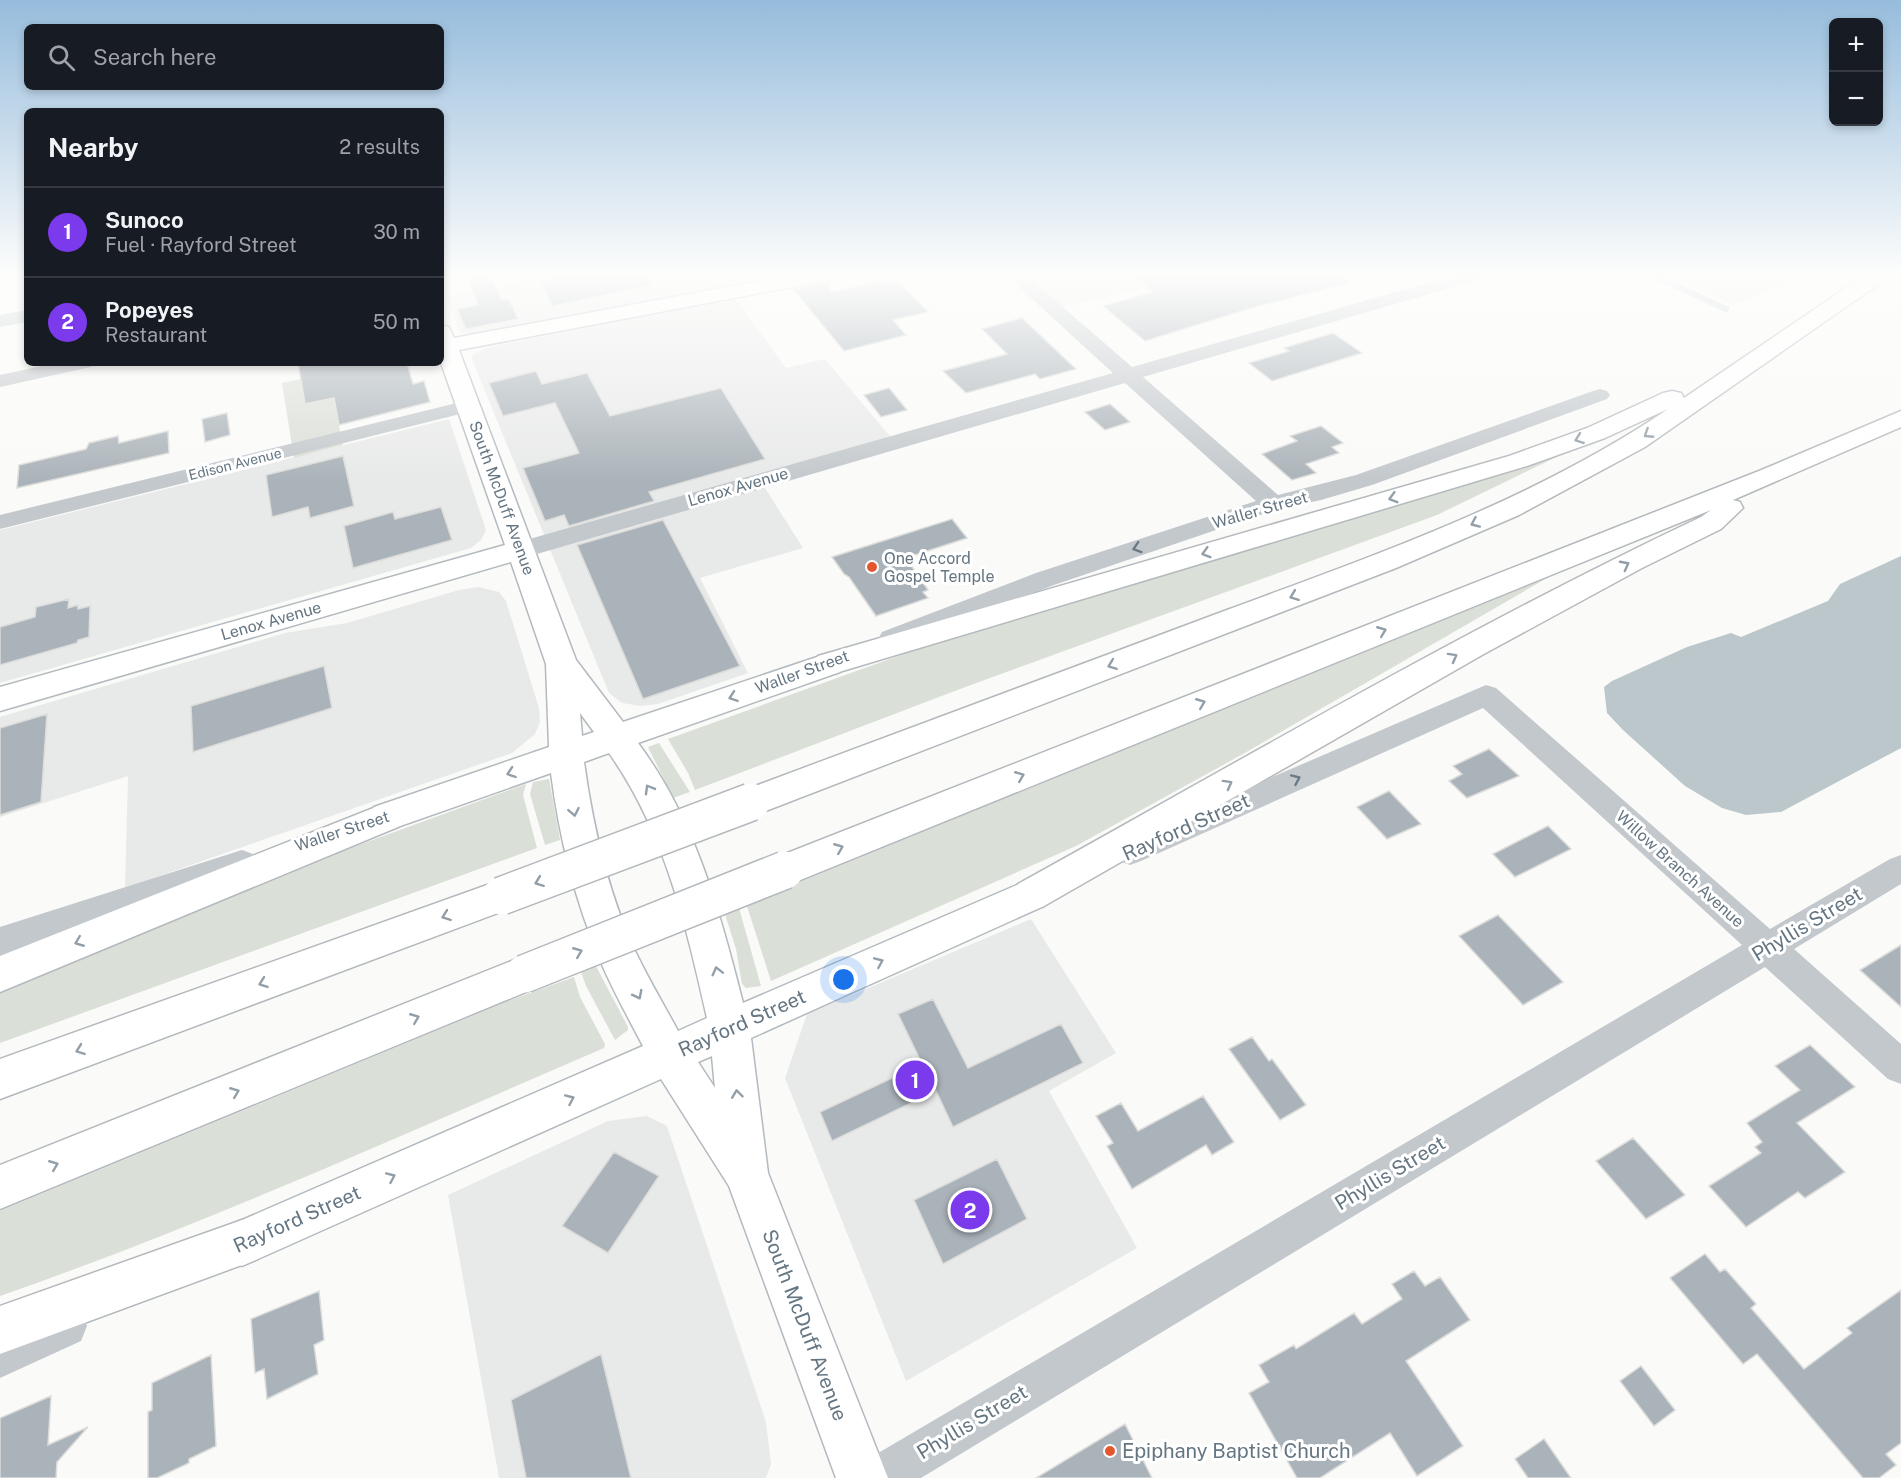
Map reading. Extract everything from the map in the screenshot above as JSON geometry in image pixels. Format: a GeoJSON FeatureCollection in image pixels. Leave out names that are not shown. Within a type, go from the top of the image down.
{"type":"FeatureCollection","features":[{"type":"Feature","properties":{"kind":"main road","name":"South McDuff Avenue"},"geometry":{"type":"LineString","coordinates":[[446,344],[562,664],[616,736],[658,805],[683,860],[707,933],[729,1028],[746,1173]]}},
{"type":"Feature","properties":{"kind":"main road"},"geometry":{"type":"LineString","coordinates":[[829,664],[1518,461],[1596,433],[1643,412],[1777,344]]}},
{"type":"Feature","properties":{"kind":"main road"},"geometry":{"type":"LineString","coordinates":[[0,1079],[501,896],[1386,561],[1462,530],[1560,483],[1636,442],[1779,344]]}},
{"type":"Feature","properties":{"kind":"main road"},"geometry":{"type":"LineString","coordinates":[[0,1187],[524,974],[1768,477],[1901,418]]}},
{"type":"Feature","properties":{"kind":"main road"},"geometry":{"type":"LineString","coordinates":[[1031,895],[1471,647],[1632,561],[1711,523],[1768,477]]}},
{"type":"Feature","properties":{"kind":"main road","name":"Lenox Avenue"},"geometry":{"type":"LineString","coordinates":[[0,699],[521,550]]}},
{"type":"Feature","properties":{"kind":"main road","name":"South McDuff Avenue"},"geometry":{"type":"LineString","coordinates":[[562,664],[566,754],[578,834],[594,893],[620,959],[669,1055],[746,1173],[862,1478]]}},
{"type":"Feature","properties":{"kind":"main road","name":"Waller Street"},"geometry":{"type":"LineString","coordinates":[[386,817],[829,664]]}},
{"type":"Feature","properties":{"kind":"main road"},"geometry":{"type":"LineString","coordinates":[[0,974],[386,817]]}},
{"type":"Feature","properties":{"kind":"main road","name":"Rayford Street"},"geometry":{"type":"LineString","coordinates":[[242,1243],[1031,895]]}},
{"type":"Feature","properties":{"kind":"main road"},"geometry":{"type":"LineString","coordinates":[[0,1330],[242,1243]]}},
{"type":"Feature","properties":{"kind":"street"},"geometry":{"type":"LineString","coordinates":[[1093,344],[1273,504]]}},
{"type":"Feature","properties":{"kind":"street","name":"Lenox Avenue"},"geometry":{"type":"LineString","coordinates":[[521,550],[1236,344]]}},
{"type":"Feature","properties":{"kind":"street"},"geometry":{"type":"LineString","coordinates":[[0,381],[70,366]]}},
{"type":"Feature","properties":{"kind":"street","name":"Waller Street"},"geometry":{"type":"LineString","coordinates":[[829,664],[1032,583],[1273,504],[1364,480],[1600,395]]}},
{"type":"Feature","properties":{"kind":"street","name":"Edison Avenue"},"geometry":{"type":"LineString","coordinates":[[0,522],[469,406]]}},
{"type":"Feature","properties":{"kind":"street","name":"Rayford Street"},"geometry":{"type":"LineString","coordinates":[[1031,895],[1486,695]]}},
{"type":"Feature","properties":{"kind":"street","name":"Willow Branch Avenue"},"geometry":{"type":"LineString","coordinates":[[1486,695],[1901,1067]]}},
{"type":"Feature","properties":{"kind":"street","name":"Waller Street"},"geometry":{"type":"LineString","coordinates":[[0,942],[386,817]]}},
{"type":"Feature","properties":{"kind":"street","name":"Phyllis Street"},"geometry":{"type":"LineString","coordinates":[[879,1478],[1901,868]]}},
{"type":"Feature","properties":{"kind":"street","name":"Rayford Street"},"geometry":{"type":"LineString","coordinates":[[0,1357],[242,1243]]}},
{"type":"Feature","properties":{"kind":"shaded area"},"geometry":{"type":"Polygon","coordinates":[[[505,344],[768,344],[786,368],[825,359],[900,448],[765,488],[803,548],[700,578],[748,673],[658,704],[641,706],[622,703],[609,693],[471,357],[490,347],[505,344]]]}},
{"type":"Feature","properties":{"kind":"shaded area"},"geometry":{"type":"Polygon","coordinates":[[[328,373],[343,445],[294,458],[282,383],[328,373]]]}},
{"type":"Feature","properties":{"kind":"shaded area"},"geometry":{"type":"Polygon","coordinates":[[[449,419],[486,530],[481,540],[471,548],[0,683],[0,530],[449,419]]]}},
{"type":"Feature","properties":{"kind":"shaded area"},"geometry":{"type":"Polygon","coordinates":[[[1571,450],[1437,515],[960,689],[695,790],[668,739],[937,642],[1571,450]]]}},
{"type":"Feature","properties":{"kind":"shaded area"},"geometry":{"type":"Polygon","coordinates":[[[1901,556],[1901,748],[1781,812],[1746,815],[1722,808],[1685,786],[1607,713],[1604,687],[1612,681],[1687,647],[1731,633],[1741,637],[1828,601],[1840,584],[1901,556]]]}},
{"type":"Feature","properties":{"kind":"shaded area"},"geometry":{"type":"Polygon","coordinates":[[[1554,574],[1243,754],[1076,846],[771,981],[747,906],[744,905],[1554,574]]]}},
{"type":"Feature","properties":{"kind":"shaded area"},"geometry":{"type":"Polygon","coordinates":[[[478,587],[499,592],[506,601],[539,708],[540,722],[535,734],[512,753],[125,888],[128,776],[0,817],[0,717],[285,633],[347,623],[459,590],[478,587]]]}},
{"type":"Feature","properties":{"kind":"shaded area"},"geometry":{"type":"Polygon","coordinates":[[[659,743],[690,792],[673,798],[648,747],[659,743]]]}},
{"type":"Feature","properties":{"kind":"shaded area"},"geometry":{"type":"Polygon","coordinates":[[[549,779],[560,840],[545,845],[530,794],[533,782],[549,779]]]}},
{"type":"Feature","properties":{"kind":"shaded area"},"geometry":{"type":"Polygon","coordinates":[[[526,784],[523,795],[537,848],[0,1043],[0,992],[162,921],[271,877],[526,784]]]}},
{"type":"Feature","properties":{"kind":"shaded area"},"geometry":{"type":"Polygon","coordinates":[[[739,908],[761,986],[746,988],[742,984],[736,949],[725,914],[739,908]]]}},
{"type":"Feature","properties":{"kind":"shaded area"},"geometry":{"type":"Polygon","coordinates":[[[1031,919],[1116,1053],[1049,1091],[1137,1248],[906,1381],[785,1078],[807,1014],[1031,919]]]}},
{"type":"Feature","properties":{"kind":"shaded area"},"geometry":{"type":"Polygon","coordinates":[[[596,966],[628,1027],[628,1030],[615,1040],[581,972],[596,966]]]}},
{"type":"Feature","properties":{"kind":"shaded area"},"geometry":{"type":"Polygon","coordinates":[[[574,977],[580,997],[605,1044],[604,1048],[229,1209],[0,1296],[0,1211],[508,1001],[574,977]]]}},
{"type":"Feature","properties":{"kind":"shaded area"},"geometry":{"type":"Polygon","coordinates":[[[647,1116],[667,1126],[766,1422],[771,1464],[766,1478],[499,1478],[448,1195],[608,1121],[647,1116]]]}},
{"type":"Feature","properties":{"kind":"building"},"geometry":{"type":"Polygon","coordinates":[[[838,344],[871,344],[844,351],[838,344]]]}},
{"type":"Feature","properties":{"kind":"building"},"geometry":{"type":"Polygon","coordinates":[[[997,344],[1050,344],[1076,369],[1040,379],[1035,374],[966,393],[943,371],[1007,354],[997,344]]]}},
{"type":"Feature","properties":{"kind":"building"},"geometry":{"type":"Polygon","coordinates":[[[1297,344],[1349,344],[1362,353],[1272,381],[1249,363],[1289,351],[1284,348],[1297,344]]]}},
{"type":"Feature","properties":{"kind":"building"},"geometry":{"type":"Polygon","coordinates":[[[299,366],[408,366],[413,384],[424,381],[430,402],[339,425],[334,398],[305,404],[299,366]]]}},
{"type":"Feature","properties":{"kind":"building"},"geometry":{"type":"Polygon","coordinates":[[[536,371],[542,384],[587,373],[610,416],[721,388],[765,459],[649,492],[654,501],[569,526],[564,515],[545,521],[523,468],[579,453],[555,403],[503,416],[489,383],[536,371]]]}},
{"type":"Feature","properties":{"kind":"building"},"geometry":{"type":"Polygon","coordinates":[[[889,388],[907,410],[881,417],[864,395],[889,388]]]}},
{"type":"Feature","properties":{"kind":"building"},"geometry":{"type":"Polygon","coordinates":[[[1110,404],[1130,422],[1105,430],[1085,412],[1110,404]]]}},
{"type":"Feature","properties":{"kind":"building"},"geometry":{"type":"Polygon","coordinates":[[[227,413],[230,435],[205,442],[202,419],[227,413]]]}},
{"type":"Feature","properties":{"kind":"building"},"geometry":{"type":"Polygon","coordinates":[[[1321,426],[1343,443],[1332,447],[1339,453],[1306,464],[1316,473],[1292,480],[1262,454],[1297,441],[1290,436],[1321,426]]]}},
{"type":"Feature","properties":{"kind":"building"},"geometry":{"type":"Polygon","coordinates":[[[168,431],[169,453],[17,488],[19,465],[86,449],[89,443],[118,436],[119,443],[168,431]]]}},
{"type":"Feature","properties":{"kind":"building"},"geometry":{"type":"Polygon","coordinates":[[[343,456],[354,506],[310,518],[308,507],[272,517],[266,475],[343,456]]]}},
{"type":"Feature","properties":{"kind":"building"},"geometry":{"type":"Polygon","coordinates":[[[441,507],[452,540],[353,568],[344,526],[393,512],[395,519],[441,507]]]}},
{"type":"Feature","properties":{"kind":"building","name":"One Accord Gospel Temple"},"geometry":{"type":"Polygon","coordinates":[[[952,519],[967,538],[906,558],[928,590],[923,592],[928,598],[876,616],[832,557],[952,519]]]}},
{"type":"Feature","properties":{"kind":"building"},"geometry":{"type":"Polygon","coordinates":[[[663,520],[740,666],[643,699],[577,545],[663,520]]]}},
{"type":"Feature","properties":{"kind":"building"},"geometry":{"type":"Polygon","coordinates":[[[69,599],[68,608],[78,605],[78,609],[90,606],[89,637],[78,640],[77,643],[0,665],[0,627],[35,617],[36,607],[69,599]]]}},
{"type":"Feature","properties":{"kind":"building"},"geometry":{"type":"Polygon","coordinates":[[[324,666],[332,708],[193,752],[191,706],[324,666]]]}},
{"type":"Feature","properties":{"kind":"building"},"geometry":{"type":"Polygon","coordinates":[[[47,714],[41,802],[0,815],[0,728],[47,714]]]}},
{"type":"Feature","properties":{"kind":"building"},"geometry":{"type":"Polygon","coordinates":[[[1489,749],[1519,776],[1467,798],[1449,781],[1462,774],[1453,766],[1489,749]]]}},
{"type":"Feature","properties":{"kind":"building"},"geometry":{"type":"Polygon","coordinates":[[[1389,791],[1421,824],[1387,839],[1357,807],[1389,791]]]}},
{"type":"Feature","properties":{"kind":"building"},"geometry":{"type":"Polygon","coordinates":[[[1548,826],[1571,849],[1515,877],[1493,854],[1548,826]]]}},
{"type":"Feature","properties":{"kind":"building"},"geometry":{"type":"Polygon","coordinates":[[[1498,915],[1563,982],[1523,1005],[1459,936],[1498,915]]]}},
{"type":"Feature","properties":{"kind":"building"},"geometry":{"type":"Polygon","coordinates":[[[1901,945],[1901,1007],[1860,970],[1901,945]]]}},
{"type":"Feature","properties":{"kind":"building"},"geometry":{"type":"Polygon","coordinates":[[[933,999],[968,1068],[1061,1024],[1083,1063],[953,1127],[936,1091],[832,1141],[820,1112],[922,1064],[898,1014],[933,999]]]}},
{"type":"Feature","properties":{"kind":"building"},"geometry":{"type":"Polygon","coordinates":[[[1252,1037],[1269,1061],[1272,1059],[1306,1105],[1280,1120],[1229,1049],[1252,1037]]]}},
{"type":"Feature","properties":{"kind":"building"},"geometry":{"type":"Polygon","coordinates":[[[1810,1045],[1855,1087],[1797,1123],[1845,1172],[1805,1198],[1798,1192],[1746,1227],[1709,1186],[1761,1153],[1755,1147],[1762,1142],[1747,1123],[1800,1090],[1775,1066],[1810,1045]]]}},
{"type":"Feature","properties":{"kind":"building"},"geometry":{"type":"Polygon","coordinates":[[[1203,1096],[1234,1142],[1212,1155],[1206,1145],[1132,1189],[1107,1146],[1113,1143],[1096,1116],[1121,1103],[1138,1131],[1203,1096]]]}},
{"type":"Feature","properties":{"kind":"building"},"geometry":{"type":"Polygon","coordinates":[[[1633,1138],[1685,1195],[1646,1219],[1596,1161],[1633,1138]]]}},
{"type":"Feature","properties":{"kind":"building"},"geometry":{"type":"Polygon","coordinates":[[[614,1152],[659,1176],[608,1253],[562,1226],[614,1152]]]}},
{"type":"Feature","properties":{"kind":"building"},"geometry":{"type":"Polygon","coordinates":[[[997,1159],[1027,1219],[943,1264],[914,1200],[997,1159]]]}},
{"type":"Feature","properties":{"kind":"building"},"geometry":{"type":"Polygon","coordinates":[[[1705,1254],[1720,1272],[1725,1269],[1756,1304],[1751,1308],[1804,1369],[1852,1333],[1847,1328],[1901,1290],[1901,1443],[1886,1454],[1896,1465],[1879,1478],[1863,1478],[1757,1354],[1743,1364],[1670,1278],[1705,1254]]]}},
{"type":"Feature","properties":{"kind":"building"},"geometry":{"type":"Polygon","coordinates":[[[1414,1271],[1425,1286],[1440,1277],[1470,1320],[1406,1361],[1463,1446],[1417,1476],[1390,1433],[1320,1478],[1297,1478],[1249,1393],[1269,1382],[1259,1365],[1294,1345],[1296,1349],[1354,1313],[1362,1324],[1402,1299],[1392,1284],[1414,1271]]]}},
{"type":"Feature","properties":{"kind":"building"},"geometry":{"type":"Polygon","coordinates":[[[319,1291],[324,1340],[314,1345],[318,1374],[267,1399],[264,1369],[255,1373],[251,1319],[319,1291]]]}},
{"type":"Feature","properties":{"kind":"building"},"geometry":{"type":"Polygon","coordinates":[[[601,1354],[631,1478],[526,1478],[511,1400],[601,1354]]]}},
{"type":"Feature","properties":{"kind":"building"},"geometry":{"type":"Polygon","coordinates":[[[211,1355],[216,1446],[189,1459],[189,1463],[157,1478],[148,1478],[148,1412],[152,1410],[152,1383],[211,1355]]]}},
{"type":"Feature","properties":{"kind":"building"},"geometry":{"type":"Polygon","coordinates":[[[1641,1366],[1675,1410],[1654,1426],[1620,1381],[1641,1366]]]}},
{"type":"Feature","properties":{"kind":"building"},"geometry":{"type":"Polygon","coordinates":[[[51,1396],[48,1445],[88,1427],[57,1462],[56,1478],[0,1478],[0,1418],[51,1396]]]}},
{"type":"Feature","properties":{"kind":"building","name":"Epiphany Baptist Church"},"geometry":{"type":"Polygon","coordinates":[[[1125,1424],[1152,1478],[1036,1478],[1125,1424]]]}},
{"type":"Feature","properties":{"kind":"building"},"geometry":{"type":"Polygon","coordinates":[[[1544,1439],[1571,1478],[1528,1478],[1515,1459],[1544,1439]]]}},
{"type":"Feature","properties":{"kind":"place","name":"One Accord Gospel Temple"},"geometry":{"type":"Point","coordinates":[872,567]}},
{"type":"Feature","properties":{"kind":"place","name":"Sunoco"},"geometry":{"type":"Point","coordinates":[915,1080]}},
{"type":"Feature","properties":{"kind":"place","name":"Popeyes"},"geometry":{"type":"Point","coordinates":[970,1210]}},
{"type":"Feature","properties":{"kind":"place","name":"Epiphany Baptist Church"},"geometry":{"type":"Point","coordinates":[1110,1451]}}]}
